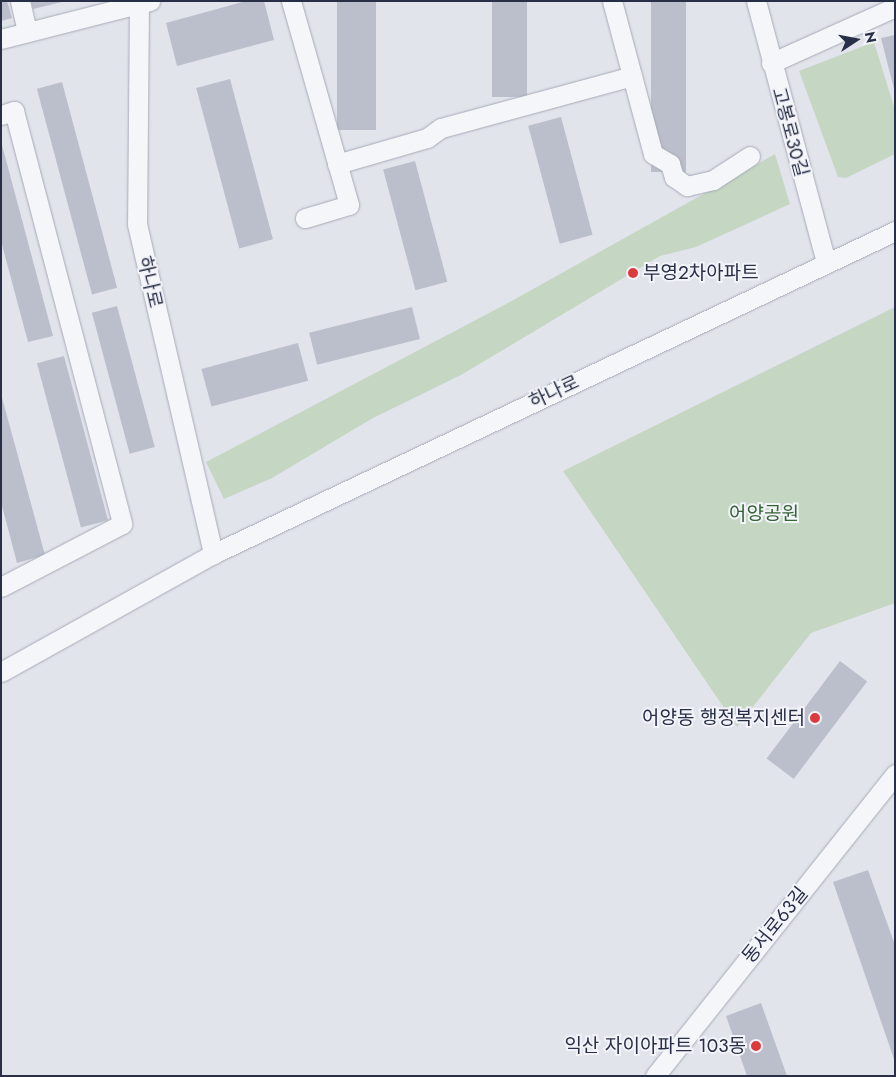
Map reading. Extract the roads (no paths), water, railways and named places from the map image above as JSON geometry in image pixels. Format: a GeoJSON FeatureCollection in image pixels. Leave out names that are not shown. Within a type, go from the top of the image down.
{"type":"FeatureCollection","features":[{"type":"Feature","properties":{"kind":"street"},"geometry":{"type":"LineString","coordinates":[[20,1],[27,32]]}},
{"type":"Feature","properties":{"kind":"street"},"geometry":{"type":"LineString","coordinates":[[291,1],[349,205],[305,218]]}},
{"type":"Feature","properties":{"kind":"street"},"geometry":{"type":"LineString","coordinates":[[612,1],[654,154],[670,164],[680,184],[714,180],[750,156]]}},
{"type":"Feature","properties":{"kind":"street","name":"고봉로30길"},"geometry":{"type":"LineString","coordinates":[[756,1],[771,63],[826,263]]}},
{"type":"Feature","properties":{"kind":"street"},"geometry":{"type":"LineString","coordinates":[[1,39],[143,2]]}},
{"type":"Feature","properties":{"kind":"street","name":"하나로"},"geometry":{"type":"LineString","coordinates":[[143,2],[137,224],[214,554]]}},
{"type":"Feature","properties":{"kind":"street"},"geometry":{"type":"LineString","coordinates":[[771,63],[895,6]]}},
{"type":"Feature","properties":{"kind":"street"},"geometry":{"type":"LineString","coordinates":[[337,164],[427,138],[441,128],[632,76]]}},
{"type":"Feature","properties":{"kind":"street"},"geometry":{"type":"LineString","coordinates":[[1,115],[14,112],[122,524],[1,587]]}},
{"type":"Feature","properties":{"kind":"street","name":"하나로"},"geometry":{"type":"LineString","coordinates":[[1,672],[214,554],[895,231]]}},
{"type":"Feature","properties":{"kind":"street","name":"동서로63길"},"geometry":{"type":"LineString","coordinates":[[655,1076],[895,774]]}},
{"type":"Feature","properties":{"kind":"place","name":"부영2차아파트"},"geometry":{"type":"Point","coordinates":[633,273]}},
{"type":"Feature","properties":{"kind":"place","name":"어양동 행정복지센터"},"geometry":{"type":"Point","coordinates":[815,718]}},
{"type":"Feature","properties":{"kind":"place","name":"익산 자이아파트 103동"},"geometry":{"type":"Point","coordinates":[756,1046]}},
{"type":"Feature","properties":{"kind":"park label","name":"어양공원"},"geometry":{"type":"Point","coordinates":[764,514]}}]}
